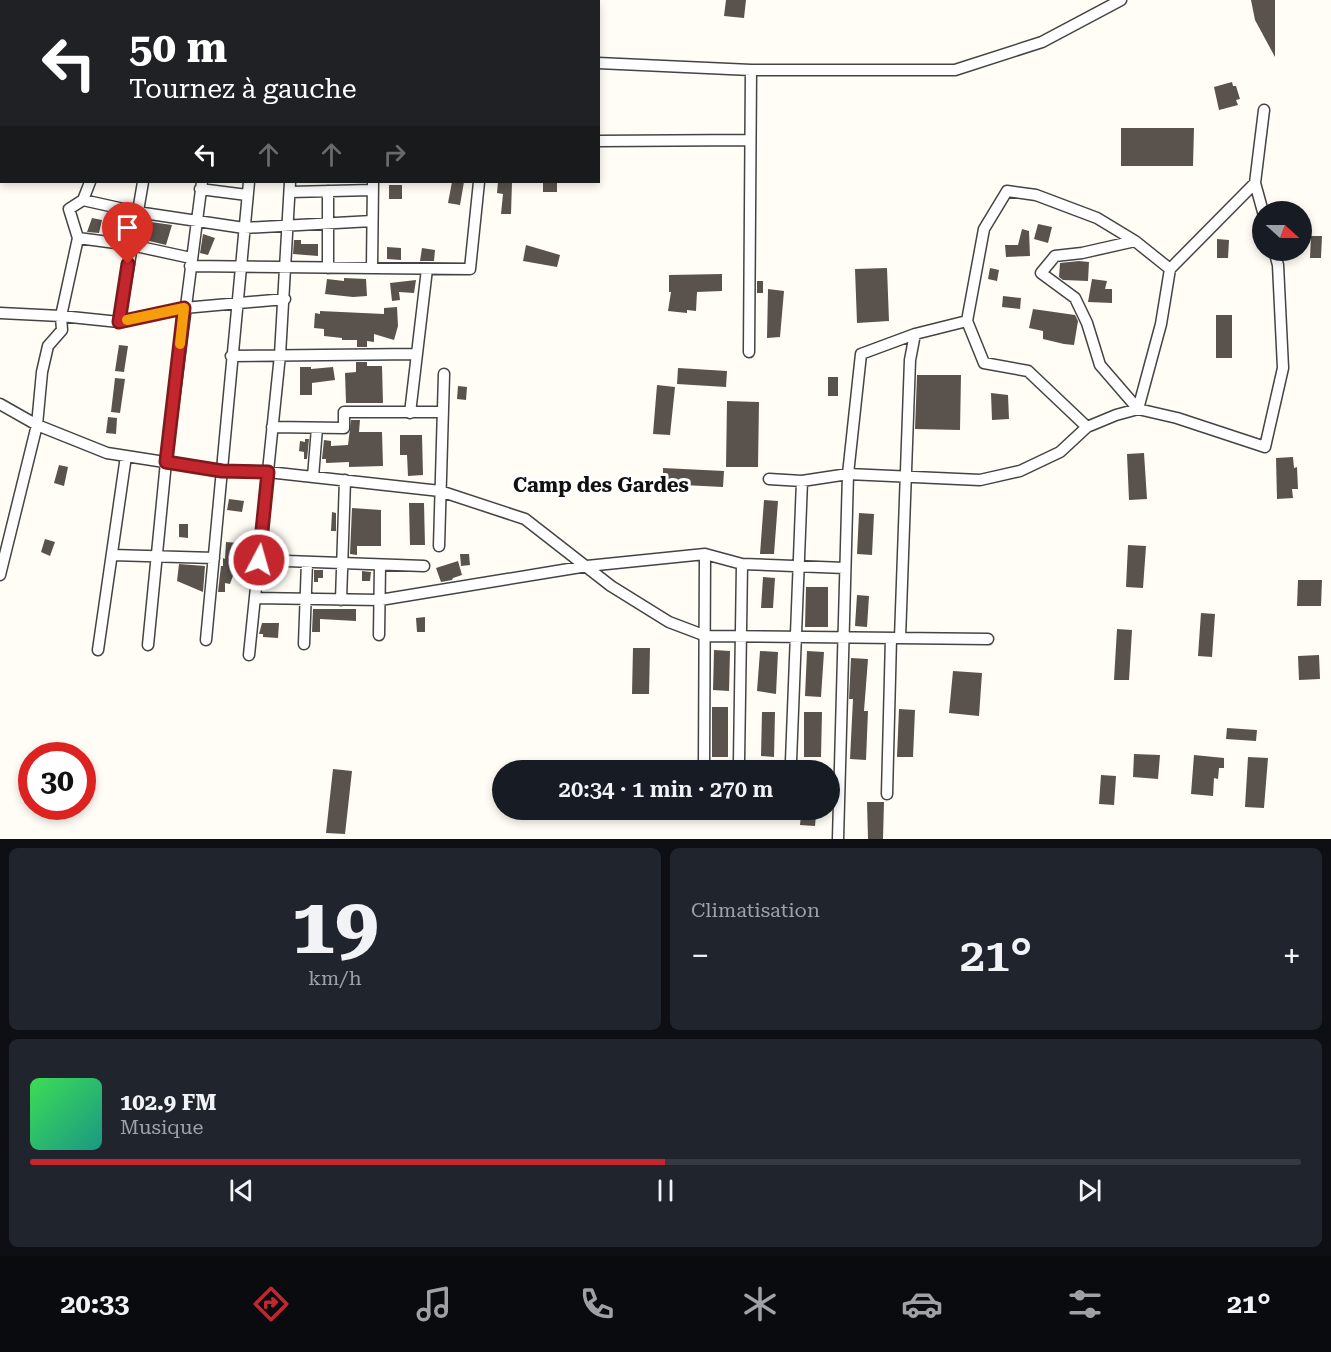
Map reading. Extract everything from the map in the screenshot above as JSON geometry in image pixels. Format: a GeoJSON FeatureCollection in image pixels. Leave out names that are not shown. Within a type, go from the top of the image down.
{"type":"FeatureCollection","features":[{"type":"Feature","properties":{"kind":"street"},"geometry":{"type":"LineString","coordinates":[[600,63],[751,70],[956,70],[1042,42],[1121,0]]}},
{"type":"Feature","properties":{"kind":"street"},"geometry":{"type":"LineString","coordinates":[[748,352],[751,70]]}},
{"type":"Feature","properties":{"kind":"street"},"geometry":{"type":"LineString","coordinates":[[1260,201],[1255,183],[1264,110]]}},
{"type":"Feature","properties":{"kind":"street"},"geometry":{"type":"LineString","coordinates":[[600,141],[750,140]]}},
{"type":"Feature","properties":{"kind":"street"},"geometry":{"type":"LineString","coordinates":[[0,575],[37,425],[42,372],[48,346],[62,330],[62,316],[78,237],[69,209],[83,200],[90,183]]}},
{"type":"Feature","properties":{"kind":"street"},"geometry":{"type":"LineString","coordinates":[[119,322],[143,183]]}},
{"type":"Feature","properties":{"kind":"street"},"geometry":{"type":"LineString","coordinates":[[206,640],[249,183]]}},
{"type":"Feature","properties":{"kind":"street"},"geometry":{"type":"LineString","coordinates":[[78,237],[131,245],[190,262],[241,266],[470,269],[479,183]]}},
{"type":"Feature","properties":{"kind":"street"},"geometry":{"type":"LineString","coordinates":[[1138,409],[1161,324],[1170,269],[1255,183]]}},
{"type":"Feature","properties":{"kind":"street"},"geometry":{"type":"LineString","coordinates":[[148,645],[166,462],[201,185],[247,195]]}},
{"type":"Feature","properties":{"kind":"street"},"geometry":{"type":"LineString","coordinates":[[249,655],[285,299],[290,187],[328,191],[372,186],[372,268]]}},
{"type":"Feature","properties":{"kind":"street"},"geometry":{"type":"LineString","coordinates":[[328,191],[328,268]]}},
{"type":"Feature","properties":{"kind":"street"},"geometry":{"type":"LineString","coordinates":[[1087,427],[1028,371],[984,363],[967,321],[984,230],[1007,191],[1036,195],[1097,218],[1135,241],[1170,269]]}},
{"type":"Feature","properties":{"kind":"street"},"geometry":{"type":"LineString","coordinates":[[83,200],[137,212],[244,228],[372,221]]}},
{"type":"Feature","properties":{"kind":"street"},"geometry":{"type":"LineString","coordinates":[[1135,241],[1082,254],[1055,256],[1041,273],[1075,298],[1087,323],[1100,365],[1138,409]]}},
{"type":"Feature","properties":{"kind":"street"},"geometry":{"type":"LineString","coordinates":[[768,479],[802,481],[848,474],[980,480],[1020,471],[1060,452],[1087,427],[1138,409],[1177,418],[1264,447],[1283,368],[1277,261]]}},
{"type":"Feature","properties":{"kind":"street"},"geometry":{"type":"LineString","coordinates":[[410,413],[427,269]]}},
{"type":"Feature","properties":{"kind":"street"},"geometry":{"type":"LineString","coordinates":[[0,313],[119,322],[184,308],[285,299]]}},
{"type":"Feature","properties":{"kind":"street"},"geometry":{"type":"LineString","coordinates":[[838,839],[848,474],[861,354],[915,334],[967,321]]}},
{"type":"Feature","properties":{"kind":"street"},"geometry":{"type":"LineString","coordinates":[[887,794],[906,477],[910,360],[915,334]]}},
{"type":"Feature","properties":{"kind":"street"},"geometry":{"type":"LineString","coordinates":[[231,356],[416,354]]}},
{"type":"Feature","properties":{"kind":"street"},"geometry":{"type":"LineString","coordinates":[[439,546],[444,374]]}},
{"type":"Feature","properties":{"kind":"street"},"geometry":{"type":"LineString","coordinates":[[0,404],[37,425],[106,453],[222,471],[268,472],[440,491],[525,519],[611,585],[669,622],[706,636],[988,639]]}},
{"type":"Feature","properties":{"kind":"street"},"geometry":{"type":"LineString","coordinates":[[272,427],[344,428],[344,412],[443,412]]}},
{"type":"Feature","properties":{"kind":"street"},"geometry":{"type":"LineString","coordinates":[[314,477],[317,428]]}},
{"type":"Feature","properties":{"kind":"street"},"geometry":{"type":"LineString","coordinates":[[98,650],[126,456]]}},
{"type":"Feature","properties":{"kind":"street"},"geometry":{"type":"LineString","coordinates":[[341,600],[345,480]]}},
{"type":"Feature","properties":{"kind":"street"},"geometry":{"type":"LineString","coordinates":[[791,760],[802,481]]}},
{"type":"Feature","properties":{"kind":"street"},"geometry":{"type":"LineString","coordinates":[[255,598],[380,600],[587,566],[705,554],[742,564],[845,568]]}},
{"type":"Feature","properties":{"kind":"street"},"geometry":{"type":"LineString","coordinates":[[704,760],[705,554]]}},
{"type":"Feature","properties":{"kind":"street"},"geometry":{"type":"LineString","coordinates":[[112,555],[214,558]]}},
{"type":"Feature","properties":{"kind":"street"},"geometry":{"type":"LineString","coordinates":[[259,560],[424,566]]}},
{"type":"Feature","properties":{"kind":"street"},"geometry":{"type":"LineString","coordinates":[[304,644],[307,562]]}},
{"type":"Feature","properties":{"kind":"street"},"geometry":{"type":"LineString","coordinates":[[739,760],[742,564]]}},
{"type":"Feature","properties":{"kind":"street"},"geometry":{"type":"LineString","coordinates":[[379,635],[380,565]]}},
{"type":"Feature","properties":{"kind":"building"},"geometry":{"type":"Polygon","coordinates":[[[726,0],[746,0],[744,18],[724,16],[726,0]]]}},
{"type":"Feature","properties":{"kind":"building"},"geometry":{"type":"Polygon","coordinates":[[[1251,0],[1275,0],[1275,57],[1255,20],[1251,0]]]}},
{"type":"Feature","properties":{"kind":"building"},"geometry":{"type":"Polygon","coordinates":[[[1232,82],[1233,86],[1236,86],[1240,99],[1236,100],[1238,105],[1219,110],[1214,87],[1232,82]]]}},
{"type":"Feature","properties":{"kind":"building"},"geometry":{"type":"Polygon","coordinates":[[[1121,128],[1194,128],[1193,166],[1121,166],[1121,128]]]}},
{"type":"Feature","properties":{"kind":"building"},"geometry":{"type":"Polygon","coordinates":[[[452,183],[464,183],[460,205],[448,203],[452,183]]]}},
{"type":"Feature","properties":{"kind":"building"},"geometry":{"type":"Polygon","coordinates":[[[498,183],[512,183],[511,214],[501,214],[503,194],[497,193],[498,183]]]}},
{"type":"Feature","properties":{"kind":"building"},"geometry":{"type":"Polygon","coordinates":[[[543,183],[557,183],[557,192],[543,192],[543,183]]]}},
{"type":"Feature","properties":{"kind":"building"},"geometry":{"type":"Polygon","coordinates":[[[389,185],[402,185],[402,199],[389,199],[389,185]]]}},
{"type":"Feature","properties":{"kind":"building"},"geometry":{"type":"Polygon","coordinates":[[[92,218],[102,220],[99,233],[87,232],[92,218]]]}},
{"type":"Feature","properties":{"kind":"building"},"geometry":{"type":"Polygon","coordinates":[[[144,221],[172,225],[166,245],[141,239],[144,221]]]}},
{"type":"Feature","properties":{"kind":"building"},"geometry":{"type":"Polygon","coordinates":[[[1038,224],[1052,227],[1048,243],[1034,239],[1038,224]]]}},
{"type":"Feature","properties":{"kind":"building"},"geometry":{"type":"Polygon","coordinates":[[[1022,229],[1029,231],[1030,256],[1006,257],[1005,245],[1018,245],[1022,229]]]}},
{"type":"Feature","properties":{"kind":"building"},"geometry":{"type":"Polygon","coordinates":[[[203,234],[215,238],[208,255],[200,253],[203,234]]]}},
{"type":"Feature","properties":{"kind":"building"},"geometry":{"type":"Polygon","coordinates":[[[1312,236],[1322,236],[1321,258],[1312,258],[1312,236]]]}},
{"type":"Feature","properties":{"kind":"building"},"geometry":{"type":"Polygon","coordinates":[[[1217,239],[1229,240],[1228,258],[1217,258],[1217,239]]]}},
{"type":"Feature","properties":{"kind":"building"},"geometry":{"type":"Polygon","coordinates":[[[294,240],[301,240],[301,244],[318,244],[318,256],[293,254],[294,240]]]}},
{"type":"Feature","properties":{"kind":"building"},"geometry":{"type":"Polygon","coordinates":[[[526,245],[560,255],[557,267],[523,261],[526,245]]]}},
{"type":"Feature","properties":{"kind":"building"},"geometry":{"type":"Polygon","coordinates":[[[387,247],[401,248],[401,260],[387,259],[387,247]]]}},
{"type":"Feature","properties":{"kind":"building"},"geometry":{"type":"Polygon","coordinates":[[[422,248],[435,250],[434,261],[420,261],[422,248]]]}},
{"type":"Feature","properties":{"kind":"building"},"geometry":{"type":"Polygon","coordinates":[[[1089,262],[1088,281],[1063,280],[1059,277],[1060,263],[1089,262]]]}},
{"type":"Feature","properties":{"kind":"building"},"geometry":{"type":"Polygon","coordinates":[[[887,268],[889,321],[857,323],[855,269],[887,268]]]}},
{"type":"Feature","properties":{"kind":"building"},"geometry":{"type":"Polygon","coordinates":[[[990,268],[999,270],[997,281],[988,279],[990,268]]]}},
{"type":"Feature","properties":{"kind":"building"},"geometry":{"type":"Polygon","coordinates":[[[722,274],[722,291],[697,292],[696,311],[687,310],[687,313],[668,311],[671,292],[669,292],[669,275],[722,274]]]}},
{"type":"Feature","properties":{"kind":"building"},"geometry":{"type":"Polygon","coordinates":[[[344,278],[366,279],[367,296],[325,294],[327,279],[344,281],[344,278]]]}},
{"type":"Feature","properties":{"kind":"building"},"geometry":{"type":"Polygon","coordinates":[[[1092,279],[1107,281],[1105,289],[1112,289],[1112,303],[1088,302],[1092,279]]]}},
{"type":"Feature","properties":{"kind":"building"},"geometry":{"type":"Polygon","coordinates":[[[416,280],[414,293],[399,292],[400,300],[392,301],[390,283],[416,280]]]}},
{"type":"Feature","properties":{"kind":"building"},"geometry":{"type":"Polygon","coordinates":[[[757,281],[763,281],[763,293],[757,293],[757,281]]]}},
{"type":"Feature","properties":{"kind":"building"},"geometry":{"type":"Polygon","coordinates":[[[768,289],[784,291],[780,337],[767,338],[768,289]]]}},
{"type":"Feature","properties":{"kind":"building"},"geometry":{"type":"Polygon","coordinates":[[[1003,296],[1021,298],[1020,309],[1002,307],[1003,296]]]}},
{"type":"Feature","properties":{"kind":"building"},"geometry":{"type":"Polygon","coordinates":[[[397,307],[398,326],[394,340],[374,334],[374,342],[367,341],[367,347],[357,347],[357,340],[342,340],[342,338],[324,336],[324,329],[314,328],[315,313],[320,314],[320,311],[384,314],[384,308],[397,307]]]}},
{"type":"Feature","properties":{"kind":"building"},"geometry":{"type":"Polygon","coordinates":[[[1033,309],[1075,315],[1078,321],[1074,345],[1043,339],[1043,331],[1029,328],[1033,309]]]}},
{"type":"Feature","properties":{"kind":"building"},"geometry":{"type":"Polygon","coordinates":[[[1216,315],[1232,315],[1232,358],[1216,358],[1216,315]]]}},
{"type":"Feature","properties":{"kind":"building"},"geometry":{"type":"Polygon","coordinates":[[[119,345],[128,346],[124,372],[115,371],[119,345]]]}},
{"type":"Feature","properties":{"kind":"building"},"geometry":{"type":"Polygon","coordinates":[[[356,362],[367,362],[367,366],[382,366],[383,403],[346,403],[345,373],[356,372],[356,362]]]}},
{"type":"Feature","properties":{"kind":"building"},"geometry":{"type":"Polygon","coordinates":[[[300,367],[311,367],[311,369],[333,367],[335,380],[312,383],[312,395],[300,395],[300,367]]]}},
{"type":"Feature","properties":{"kind":"building"},"geometry":{"type":"Polygon","coordinates":[[[678,368],[727,371],[726,387],[677,384],[678,368]]]}},
{"type":"Feature","properties":{"kind":"building"},"geometry":{"type":"Polygon","coordinates":[[[917,375],[961,375],[960,430],[915,429],[917,375]]]}},
{"type":"Feature","properties":{"kind":"building"},"geometry":{"type":"Polygon","coordinates":[[[828,377],[838,377],[838,396],[828,396],[828,377]]]}},
{"type":"Feature","properties":{"kind":"building"},"geometry":{"type":"Polygon","coordinates":[[[115,378],[125,379],[120,413],[111,412],[115,378]]]}},
{"type":"Feature","properties":{"kind":"building"},"geometry":{"type":"Polygon","coordinates":[[[657,385],[675,387],[670,435],[653,434],[657,385]]]}},
{"type":"Feature","properties":{"kind":"building"},"geometry":{"type":"Polygon","coordinates":[[[458,386],[467,387],[466,400],[457,399],[458,386]]]}},
{"type":"Feature","properties":{"kind":"building"},"geometry":{"type":"Polygon","coordinates":[[[991,393],[1008,395],[1009,419],[992,420],[991,393]]]}},
{"type":"Feature","properties":{"kind":"building"},"geometry":{"type":"Polygon","coordinates":[[[727,401],[759,402],[758,467],[726,467],[727,401]]]}},
{"type":"Feature","properties":{"kind":"building"},"geometry":{"type":"Polygon","coordinates":[[[108,417],[117,418],[116,434],[106,433],[108,417]]]}},
{"type":"Feature","properties":{"kind":"building"},"geometry":{"type":"Polygon","coordinates":[[[351,420],[360,420],[359,432],[382,432],[383,466],[349,467],[349,462],[326,463],[326,459],[322,459],[324,440],[331,441],[331,446],[348,445],[351,420]]]}},
{"type":"Feature","properties":{"kind":"building"},"geometry":{"type":"Polygon","coordinates":[[[400,435],[422,435],[423,475],[408,476],[407,455],[400,455],[400,435]]]}},
{"type":"Feature","properties":{"kind":"building"},"geometry":{"type":"Polygon","coordinates":[[[305,439],[309,439],[307,459],[304,459],[304,452],[299,451],[300,441],[305,442],[305,439]]]}},
{"type":"Feature","properties":{"kind":"building"},"geometry":{"type":"Polygon","coordinates":[[[1144,453],[1147,499],[1129,500],[1127,454],[1144,453]]]}},
{"type":"Feature","properties":{"kind":"building"},"geometry":{"type":"Polygon","coordinates":[[[1293,457],[1294,468],[1297,467],[1298,489],[1292,489],[1293,498],[1277,499],[1276,458],[1293,457]]]}},
{"type":"Feature","properties":{"kind":"building"},"geometry":{"type":"Polygon","coordinates":[[[59,465],[68,467],[64,486],[54,483],[59,465]]]}},
{"type":"Feature","properties":{"kind":"building"},"geometry":{"type":"Polygon","coordinates":[[[663,468],[724,471],[723,487],[663,484],[663,468]]]}},
{"type":"Feature","properties":{"kind":"building"},"geometry":{"type":"Polygon","coordinates":[[[229,499],[244,501],[242,512],[227,510],[229,499]]]}},
{"type":"Feature","properties":{"kind":"building"},"geometry":{"type":"Polygon","coordinates":[[[764,500],[778,501],[774,554],[760,554],[764,500]]]}},
{"type":"Feature","properties":{"kind":"building"},"geometry":{"type":"Polygon","coordinates":[[[409,503],[424,503],[425,545],[410,545],[409,503]]]}},
{"type":"Feature","properties":{"kind":"building"},"geometry":{"type":"Polygon","coordinates":[[[352,508],[381,510],[381,546],[357,546],[357,555],[350,554],[352,508]]]}},
{"type":"Feature","properties":{"kind":"building"},"geometry":{"type":"Polygon","coordinates":[[[332,512],[336,513],[336,531],[331,531],[332,512]]]}},
{"type":"Feature","properties":{"kind":"building"},"geometry":{"type":"Polygon","coordinates":[[[859,513],[874,514],[872,555],[857,554],[859,513]]]}},
{"type":"Feature","properties":{"kind":"building"},"geometry":{"type":"Polygon","coordinates":[[[179,524],[188,524],[188,538],[179,537],[179,524]]]}},
{"type":"Feature","properties":{"kind":"building"},"geometry":{"type":"Polygon","coordinates":[[[45,539],[55,542],[50,556],[41,552],[45,539]]]}},
{"type":"Feature","properties":{"kind":"building"},"geometry":{"type":"Polygon","coordinates":[[[238,539],[253,540],[252,557],[245,569],[237,565],[230,584],[225,583],[225,592],[218,592],[226,542],[238,543],[238,539]]]}},
{"type":"Feature","properties":{"kind":"building"},"geometry":{"type":"Polygon","coordinates":[[[1128,545],[1146,546],[1143,588],[1126,587],[1128,545]]]}},
{"type":"Feature","properties":{"kind":"building"},"geometry":{"type":"Polygon","coordinates":[[[460,554],[469,554],[470,565],[461,566],[460,554]]]}},
{"type":"Feature","properties":{"kind":"building"},"geometry":{"type":"Polygon","coordinates":[[[458,561],[462,575],[441,582],[436,568],[458,561]]]}},
{"type":"Feature","properties":{"kind":"building"},"geometry":{"type":"Polygon","coordinates":[[[179,564],[205,566],[203,592],[177,581],[179,564]]]}},
{"type":"Feature","properties":{"kind":"building"},"geometry":{"type":"Polygon","coordinates":[[[314,570],[323,570],[323,578],[318,578],[318,582],[314,582],[314,570]]]}},
{"type":"Feature","properties":{"kind":"building"},"geometry":{"type":"Polygon","coordinates":[[[362,571],[371,572],[370,581],[362,581],[362,571]]]}},
{"type":"Feature","properties":{"kind":"building"},"geometry":{"type":"Polygon","coordinates":[[[763,577],[775,578],[773,608],[761,608],[763,577]]]}},
{"type":"Feature","properties":{"kind":"building"},"geometry":{"type":"Polygon","coordinates":[[[1298,580],[1322,580],[1321,606],[1297,606],[1298,580]]]}},
{"type":"Feature","properties":{"kind":"building"},"geometry":{"type":"Polygon","coordinates":[[[806,587],[828,587],[828,627],[805,627],[806,587]]]}},
{"type":"Feature","properties":{"kind":"building"},"geometry":{"type":"Polygon","coordinates":[[[857,595],[869,596],[867,627],[855,626],[857,595]]]}},
{"type":"Feature","properties":{"kind":"building"},"geometry":{"type":"Polygon","coordinates":[[[313,609],[356,609],[356,621],[320,619],[320,632],[312,632],[313,609]]]}},
{"type":"Feature","properties":{"kind":"building"},"geometry":{"type":"Polygon","coordinates":[[[1201,613],[1215,614],[1212,657],[1198,656],[1201,613]]]}},
{"type":"Feature","properties":{"kind":"building"},"geometry":{"type":"Polygon","coordinates":[[[425,617],[425,632],[417,632],[416,618],[425,617]]]}},
{"type":"Feature","properties":{"kind":"building"},"geometry":{"type":"Polygon","coordinates":[[[262,623],[279,623],[278,638],[263,637],[263,634],[259,634],[262,623]]]}},
{"type":"Feature","properties":{"kind":"building"},"geometry":{"type":"Polygon","coordinates":[[[1117,629],[1132,630],[1129,680],[1114,680],[1117,629]]]}},
{"type":"Feature","properties":{"kind":"building"},"geometry":{"type":"Polygon","coordinates":[[[633,648],[650,648],[649,694],[632,694],[633,648]]]}},
{"type":"Feature","properties":{"kind":"building"},"geometry":{"type":"Polygon","coordinates":[[[714,650],[730,651],[729,691],[713,690],[714,650]]]}},
{"type":"Feature","properties":{"kind":"building"},"geometry":{"type":"Polygon","coordinates":[[[760,651],[778,652],[776,694],[757,691],[760,651]]]}},
{"type":"Feature","properties":{"kind":"building"},"geometry":{"type":"Polygon","coordinates":[[[807,651],[824,652],[821,697],[805,696],[807,651]]]}},
{"type":"Feature","properties":{"kind":"building"},"geometry":{"type":"Polygon","coordinates":[[[1319,655],[1320,679],[1299,680],[1298,656],[1319,655]]]}},
{"type":"Feature","properties":{"kind":"building"},"geometry":{"type":"Polygon","coordinates":[[[851,658],[868,659],[864,711],[868,711],[866,760],[850,759],[853,699],[849,699],[851,658]]]}},
{"type":"Feature","properties":{"kind":"building"},"geometry":{"type":"Polygon","coordinates":[[[953,671],[982,673],[979,716],[949,713],[953,671]]]}},
{"type":"Feature","properties":{"kind":"building"},"geometry":{"type":"Polygon","coordinates":[[[712,707],[728,707],[728,757],[712,757],[712,707]]]}},
{"type":"Feature","properties":{"kind":"building"},"geometry":{"type":"Polygon","coordinates":[[[899,709],[915,710],[913,757],[897,757],[899,709]]]}},
{"type":"Feature","properties":{"kind":"building"},"geometry":{"type":"Polygon","coordinates":[[[762,712],[775,712],[774,757],[761,756],[762,712]]]}},
{"type":"Feature","properties":{"kind":"building"},"geometry":{"type":"Polygon","coordinates":[[[804,712],[822,712],[821,757],[804,757],[804,712]]]}},
{"type":"Feature","properties":{"kind":"building"},"geometry":{"type":"Polygon","coordinates":[[[1227,728],[1257,730],[1256,741],[1226,739],[1227,728]]]}},
{"type":"Feature","properties":{"kind":"building"},"geometry":{"type":"Polygon","coordinates":[[[1134,754],[1160,755],[1158,779],[1133,777],[1134,754]]]}},
{"type":"Feature","properties":{"kind":"building"},"geometry":{"type":"Polygon","coordinates":[[[1194,755],[1224,758],[1224,768],[1219,768],[1218,779],[1214,778],[1213,796],[1191,794],[1194,755]]]}},
{"type":"Feature","properties":{"kind":"building"},"geometry":{"type":"Polygon","coordinates":[[[1248,757],[1268,758],[1264,808],[1245,807],[1248,757]]]}},
{"type":"Feature","properties":{"kind":"building"},"geometry":{"type":"Polygon","coordinates":[[[333,769],[352,771],[345,834],[326,833],[333,769]]]}},
{"type":"Feature","properties":{"kind":"building"},"geometry":{"type":"Polygon","coordinates":[[[1101,775],[1116,776],[1114,805],[1099,804],[1101,775]]]}},
{"type":"Feature","properties":{"kind":"building"},"geometry":{"type":"Polygon","coordinates":[[[867,802],[884,802],[883,839],[868,839],[867,802]]]}},
{"type":"Feature","properties":{"kind":"building"},"geometry":{"type":"Polygon","coordinates":[[[800,820],[816,820],[815,826],[800,825],[800,820]]]}},
{"type":"Feature","properties":{"kind":"slow traffic"},"geometry":{"type":"LineString","coordinates":[[127,320],[184,308],[180,344]]}},
{"type":"Feature","properties":{"kind":"district","name":"Camp des Gardes"},"geometry":{"type":"Point","coordinates":[601,485]}},
{"type":"Feature","properties":{"kind":"route"},"geometry":{"type":"LineString","coordinates":[[128,264],[119,322],[184,308],[166,462],[222,471],[268,472],[259,560]]}}]}
